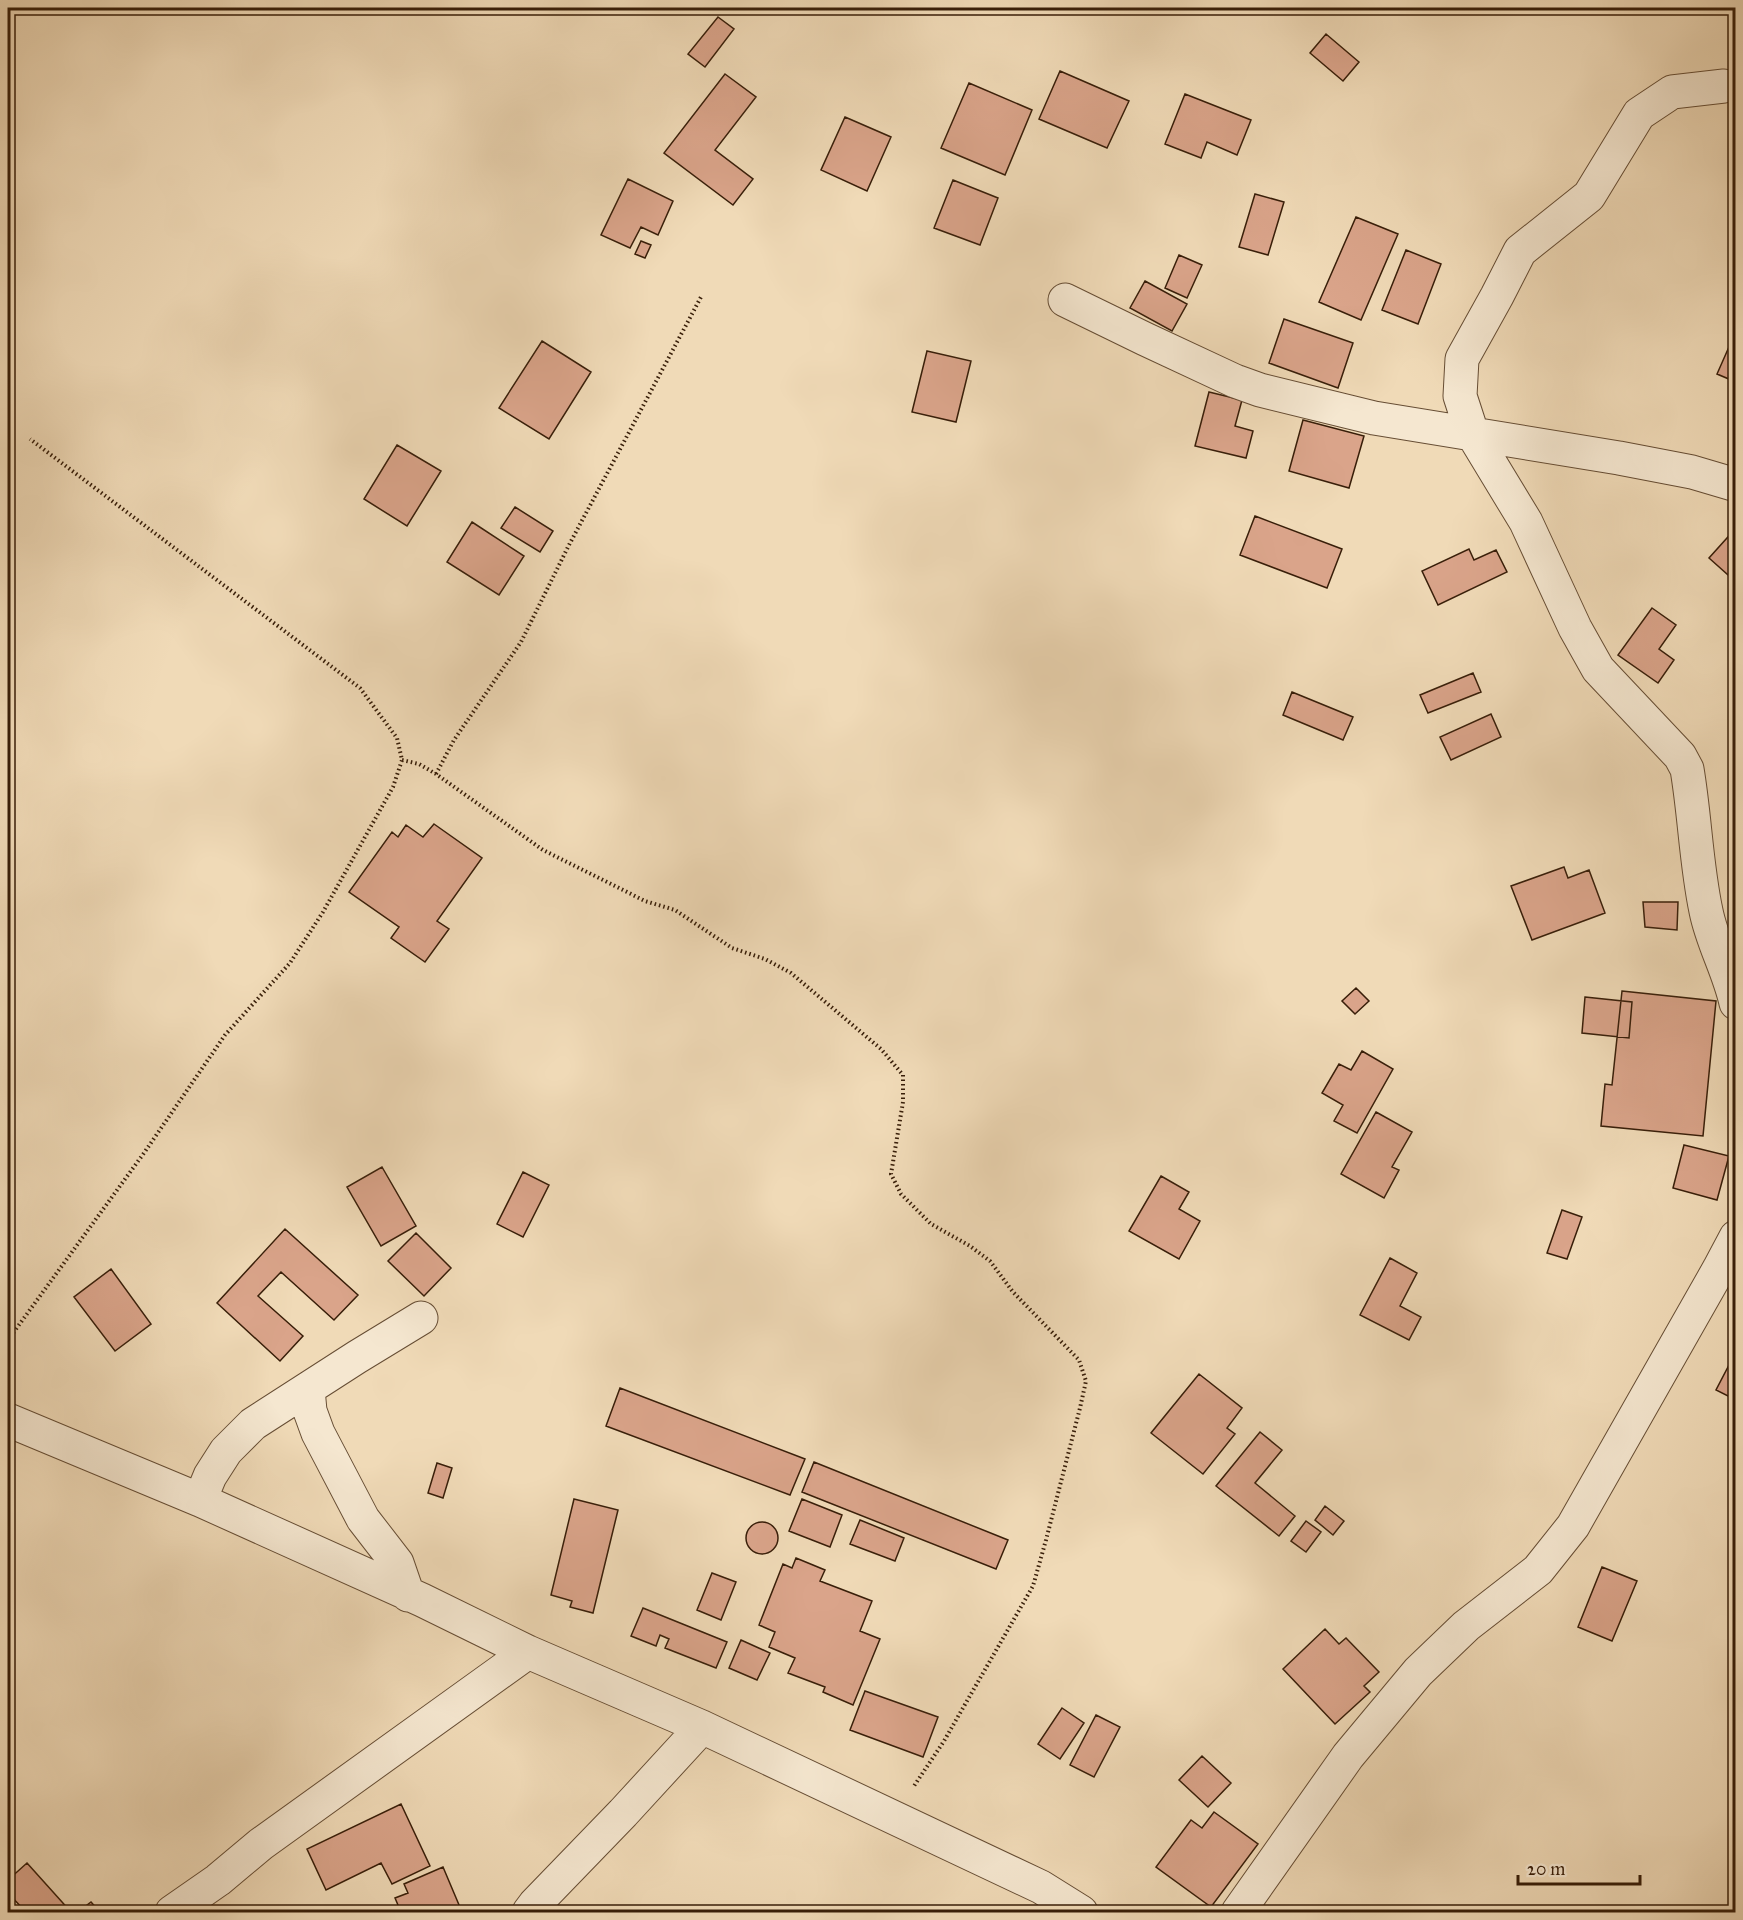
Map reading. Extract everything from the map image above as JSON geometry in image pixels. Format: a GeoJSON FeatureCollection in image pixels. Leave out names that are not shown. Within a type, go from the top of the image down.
{"type":"FeatureCollection","features":[{"type":"Feature","properties":{"kind":"street"},"geometry":{"type":"LineString","coordinates":[[1724,86],[1672,92],[1639,114],[1589,196],[1520,251],[1462,359],[1460,396],[1472,433],[1526,522],[1575,628],[1598,669],[1680,756],[1687,770],[1699,875],[1707,915],[1736,1003]]}},
{"type":"Feature","properties":{"kind":"street"},"geometry":{"type":"LineString","coordinates":[[1065,300],[1235,381],[1260,390],[1374,418],[1692,472],[1736,485]]}},
{"type":"Feature","properties":{"kind":"street"},"geometry":{"type":"LineString","coordinates":[[1238,1912],[1348,1756],[1418,1672],[1466,1626],[1538,1570],[1573,1526],[1736,1237]]}},
{"type":"Feature","properties":{"kind":"street"},"geometry":{"type":"LineString","coordinates":[[200,1500],[210,1476],[226,1451],[253,1424],[421,1318]]}},
{"type":"Feature","properties":{"kind":"street"},"geometry":{"type":"LineString","coordinates":[[308,1389],[310,1411],[318,1432],[363,1519],[397,1563],[408,1595]]}},
{"type":"Feature","properties":{"kind":"street"},"geometry":{"type":"LineString","coordinates":[[8,1420],[200,1500],[528,1652],[702,1727],[1041,1887],[1081,1912]]}},
{"type":"Feature","properties":{"kind":"street"},"geometry":{"type":"LineString","coordinates":[[172,1912],[218,1880],[261,1844],[528,1652]]}},
{"type":"Feature","properties":{"kind":"street"},"geometry":{"type":"LineString","coordinates":[[529,1912],[702,1727]]}},
{"type":"Feature","properties":{"kind":"path"},"geometry":{"type":"LineString","coordinates":[[436,774],[466,721],[521,642],[569,545],[701,297]]}},
{"type":"Feature","properties":{"kind":"path"},"geometry":{"type":"LineString","coordinates":[[8,1340],[144,1154],[225,1035],[290,963],[323,912],[393,787],[402,760],[397,738],[360,688],[30,440]]}},
{"type":"Feature","properties":{"kind":"path"},"geometry":{"type":"LineString","coordinates":[[402,760],[419,764],[436,774],[543,850],[645,901],[675,910],[732,948],[765,959],[791,973],[881,1049],[903,1075],[903,1102],[891,1174],[901,1194],[931,1224],[970,1246],[990,1261],[1013,1292],[1079,1360],[1086,1381],[1033,1586],[944,1741],[893,1817]]}},
{"type":"Feature","properties":{"kind":"building"},"geometry":{"type":"Polygon","coordinates":[[[718,17],[734,29],[705,67],[688,54],[718,17]]]}},
{"type":"Feature","properties":{"kind":"building"},"geometry":{"type":"Polygon","coordinates":[[[1326,34],[1359,62],[1343,81],[1310,53],[1326,34]]]}},
{"type":"Feature","properties":{"kind":"building"},"geometry":{"type":"Polygon","coordinates":[[[1060,71],[1129,101],[1107,148],[1039,119],[1060,71]]]}},
{"type":"Feature","properties":{"kind":"building"},"geometry":{"type":"Polygon","coordinates":[[[725,74],[756,97],[715,150],[753,179],[733,205],[664,153],[725,74]]]}},
{"type":"Feature","properties":{"kind":"building"},"geometry":{"type":"Polygon","coordinates":[[[969,83],[1032,110],[1005,175],[941,148],[969,83]]]}},
{"type":"Feature","properties":{"kind":"building"},"geometry":{"type":"Polygon","coordinates":[[[1185,94],[1251,120],[1237,155],[1207,142],[1201,158],[1165,144],[1185,94]]]}},
{"type":"Feature","properties":{"kind":"building"},"geometry":{"type":"Polygon","coordinates":[[[845,117],[891,137],[867,191],[821,170],[845,117]]]}},
{"type":"Feature","properties":{"kind":"building"},"geometry":{"type":"Polygon","coordinates":[[[628,179],[673,201],[658,235],[641,227],[630,248],[601,235],[628,179]]]}},
{"type":"Feature","properties":{"kind":"building"},"geometry":{"type":"Polygon","coordinates":[[[953,180],[998,198],[980,245],[934,228],[953,180]]]}},
{"type":"Feature","properties":{"kind":"building"},"geometry":{"type":"Polygon","coordinates":[[[1255,194],[1284,202],[1268,255],[1239,247],[1255,194]]]}},
{"type":"Feature","properties":{"kind":"building"},"geometry":{"type":"Polygon","coordinates":[[[1356,217],[1398,234],[1361,320],[1319,302],[1356,217]]]}},
{"type":"Feature","properties":{"kind":"building"},"geometry":{"type":"Polygon","coordinates":[[[641,241],[651,245],[645,258],[635,254],[641,241]]]}},
{"type":"Feature","properties":{"kind":"building"},"geometry":{"type":"Polygon","coordinates":[[[1406,250],[1441,264],[1418,324],[1382,310],[1406,250]]]}},
{"type":"Feature","properties":{"kind":"building"},"geometry":{"type":"Polygon","coordinates":[[[1179,255],[1202,265],[1187,298],[1165,288],[1179,255]]]}},
{"type":"Feature","properties":{"kind":"building"},"geometry":{"type":"Polygon","coordinates":[[[1145,281],[1187,304],[1172,331],[1130,308],[1145,281]]]}},
{"type":"Feature","properties":{"kind":"building"},"geometry":{"type":"Polygon","coordinates":[[[1284,319],[1353,343],[1338,388],[1269,363],[1284,319]]]}},
{"type":"Feature","properties":{"kind":"building"},"geometry":{"type":"Polygon","coordinates":[[[1736,331],[1736,382],[1717,374],[1736,331]]]}},
{"type":"Feature","properties":{"kind":"building"},"geometry":{"type":"Polygon","coordinates":[[[542,341],[591,372],[549,439],[499,408],[542,341]]]}},
{"type":"Feature","properties":{"kind":"building"},"geometry":{"type":"Polygon","coordinates":[[[927,351],[971,361],[956,422],[912,412],[927,351]]]}},
{"type":"Feature","properties":{"kind":"building"},"geometry":{"type":"Polygon","coordinates":[[[1209,392],[1242,400],[1235,426],[1253,431],[1246,458],[1195,446],[1209,392]]]}},
{"type":"Feature","properties":{"kind":"building"},"geometry":{"type":"Polygon","coordinates":[[[1303,420],[1364,436],[1349,488],[1289,471],[1303,420]]]}},
{"type":"Feature","properties":{"kind":"building"},"geometry":{"type":"Polygon","coordinates":[[[397,445],[441,471],[407,526],[364,499],[397,445]]]}},
{"type":"Feature","properties":{"kind":"building"},"geometry":{"type":"Polygon","coordinates":[[[515,507],[553,531],[540,552],[501,528],[515,507]]]}},
{"type":"Feature","properties":{"kind":"building"},"geometry":{"type":"Polygon","coordinates":[[[1255,516],[1342,549],[1327,588],[1240,555],[1255,516]]]}},
{"type":"Feature","properties":{"kind":"building"},"geometry":{"type":"Polygon","coordinates":[[[472,522],[524,556],[499,595],[447,562],[472,522]]]}},
{"type":"Feature","properties":{"kind":"building"},"geometry":{"type":"Polygon","coordinates":[[[1736,528],[1736,582],[1709,558],[1736,528]]]}},
{"type":"Feature","properties":{"kind":"building"},"geometry":{"type":"Polygon","coordinates":[[[1469,549],[1474,560],[1496,550],[1507,572],[1438,605],[1422,571],[1469,549]]]}},
{"type":"Feature","properties":{"kind":"building"},"geometry":{"type":"Polygon","coordinates":[[[1652,608],[1676,625],[1659,649],[1674,660],[1658,683],[1618,655],[1652,608]]]}},
{"type":"Feature","properties":{"kind":"building"},"geometry":{"type":"Polygon","coordinates":[[[1473,673],[1481,692],[1428,713],[1420,695],[1473,673]]]}},
{"type":"Feature","properties":{"kind":"building"},"geometry":{"type":"Polygon","coordinates":[[[1292,692],[1353,717],[1343,740],[1283,715],[1292,692]]]}},
{"type":"Feature","properties":{"kind":"building"},"geometry":{"type":"Polygon","coordinates":[[[1491,714],[1501,737],[1451,760],[1440,737],[1491,714]]]}},
{"type":"Feature","properties":{"kind":"building"},"geometry":{"type":"Polygon","coordinates":[[[434,824],[482,858],[437,921],[449,929],[425,962],[391,938],[399,927],[349,892],[392,832],[398,837],[406,825],[423,837],[434,824]]]}},
{"type":"Feature","properties":{"kind":"building"},"geometry":{"type":"Polygon","coordinates":[[[1564,867],[1568,878],[1589,870],[1605,913],[1532,940],[1511,886],[1564,867]]]}},
{"type":"Feature","properties":{"kind":"building"},"geometry":{"type":"Polygon","coordinates":[[[1643,902],[1678,902],[1677,930],[1645,927],[1643,902]]]}},
{"type":"Feature","properties":{"kind":"building"},"geometry":{"type":"Polygon","coordinates":[[[1356,988],[1369,1001],[1355,1014],[1342,1001],[1356,988]]]}},
{"type":"Feature","properties":{"kind":"building"},"geometry":{"type":"Polygon","coordinates":[[[1622,991],[1716,1001],[1703,1136],[1601,1126],[1605,1084],[1612,1085],[1622,991]]]}},
{"type":"Feature","properties":{"kind":"building"},"geometry":{"type":"Polygon","coordinates":[[[1585,997],[1632,1002],[1629,1038],[1582,1033],[1585,997]]]}},
{"type":"Feature","properties":{"kind":"building"},"geometry":{"type":"Polygon","coordinates":[[[1362,1051],[1393,1069],[1357,1133],[1334,1121],[1343,1105],[1322,1093],[1339,1064],[1351,1070],[1362,1051]]]}},
{"type":"Feature","properties":{"kind":"building"},"geometry":{"type":"Polygon","coordinates":[[[1376,1112],[1412,1132],[1392,1167],[1399,1170],[1384,1198],[1341,1174],[1376,1112]]]}},
{"type":"Feature","properties":{"kind":"building"},"geometry":{"type":"Polygon","coordinates":[[[1684,1145],[1729,1156],[1717,1200],[1673,1188],[1684,1145]]]}},
{"type":"Feature","properties":{"kind":"building"},"geometry":{"type":"Polygon","coordinates":[[[382,1167],[416,1226],[381,1246],[347,1187],[382,1167]]]}},
{"type":"Feature","properties":{"kind":"building"},"geometry":{"type":"Polygon","coordinates":[[[523,1172],[549,1185],[523,1237],[497,1224],[523,1172]]]}},
{"type":"Feature","properties":{"kind":"building"},"geometry":{"type":"Polygon","coordinates":[[[1161,1176],[1189,1192],[1179,1209],[1200,1221],[1179,1259],[1129,1231],[1161,1176]]]}},
{"type":"Feature","properties":{"kind":"building"},"geometry":{"type":"Polygon","coordinates":[[[1562,1210],[1582,1217],[1567,1259],[1547,1253],[1562,1210]]]}},
{"type":"Feature","properties":{"kind":"building"},"geometry":{"type":"Polygon","coordinates":[[[285,1229],[358,1295],[334,1320],[281,1272],[258,1296],[303,1336],[280,1361],[217,1303],[285,1229]]]}},
{"type":"Feature","properties":{"kind":"building"},"geometry":{"type":"Polygon","coordinates":[[[416,1233],[451,1268],[424,1296],[388,1261],[416,1233]]]}},
{"type":"Feature","properties":{"kind":"building"},"geometry":{"type":"Polygon","coordinates":[[[1390,1258],[1417,1273],[1400,1306],[1421,1317],[1409,1340],[1360,1315],[1390,1258]]]}},
{"type":"Feature","properties":{"kind":"building"},"geometry":{"type":"Polygon","coordinates":[[[111,1269],[151,1324],[115,1351],[74,1297],[111,1269]]]}},
{"type":"Feature","properties":{"kind":"building"},"geometry":{"type":"Polygon","coordinates":[[[1729,1365],[1736,1369],[1736,1400],[1716,1390],[1729,1365]]]}},
{"type":"Feature","properties":{"kind":"building"},"geometry":{"type":"Polygon","coordinates":[[[1199,1374],[1242,1408],[1227,1428],[1235,1434],[1203,1474],[1151,1433],[1199,1374]]]}},
{"type":"Feature","properties":{"kind":"building"},"geometry":{"type":"Polygon","coordinates":[[[620,1388],[805,1459],[790,1495],[606,1426],[620,1388]]]}},
{"type":"Feature","properties":{"kind":"building"},"geometry":{"type":"Polygon","coordinates":[[[1260,1432],[1282,1450],[1255,1483],[1295,1516],[1279,1536],[1216,1486],[1260,1432]]]}},
{"type":"Feature","properties":{"kind":"building"},"geometry":{"type":"Polygon","coordinates":[[[814,1462],[1008,1540],[996,1569],[802,1492],[814,1462]]]}},
{"type":"Feature","properties":{"kind":"building"},"geometry":{"type":"Polygon","coordinates":[[[437,1463],[452,1468],[443,1498],[428,1493],[437,1463]]]}},
{"type":"Feature","properties":{"kind":"building"},"geometry":{"type":"Polygon","coordinates":[[[574,1499],[618,1510],[593,1613],[570,1607],[572,1601],[551,1595],[574,1499]]]}},
{"type":"Feature","properties":{"kind":"building"},"geometry":{"type":"Polygon","coordinates":[[[802,1499],[842,1515],[830,1547],[789,1531],[802,1499]]]}},
{"type":"Feature","properties":{"kind":"building"},"geometry":{"type":"Polygon","coordinates":[[[1325,1506],[1344,1521],[1333,1535],[1315,1520],[1325,1506]]]}},
{"type":"Feature","properties":{"kind":"building"},"geometry":{"type":"Polygon","coordinates":[[[860,1520],[904,1538],[895,1561],[850,1544],[860,1520]]]}},
{"type":"Feature","properties":{"kind":"building"},"geometry":{"type":"Polygon","coordinates":[[[1306,1521],[1321,1532],[1306,1552],[1291,1541],[1306,1521]]]}},
{"type":"Feature","properties":{"kind":"building"},"geometry":{"type":"Polygon","coordinates":[[[762,1522],[774,1526],[778,1538],[774,1550],[762,1554],[750,1550],[746,1538],[750,1526],[762,1522]]]}},
{"type":"Feature","properties":{"kind":"building"},"geometry":{"type":"Polygon","coordinates":[[[796,1558],[825,1570],[820,1581],[872,1601],[860,1631],[880,1639],[853,1705],[823,1692],[825,1687],[788,1673],[795,1658],[769,1647],[775,1632],[759,1625],[783,1564],[792,1568],[796,1558]]]}},
{"type":"Feature","properties":{"kind":"building"},"geometry":{"type":"Polygon","coordinates":[[[1602,1567],[1637,1581],[1612,1641],[1578,1627],[1602,1567]]]}},
{"type":"Feature","properties":{"kind":"building"},"geometry":{"type":"Polygon","coordinates":[[[712,1573],[736,1582],[721,1620],[697,1610],[712,1573]]]}},
{"type":"Feature","properties":{"kind":"building"},"geometry":{"type":"Polygon","coordinates":[[[643,1608],[727,1642],[716,1668],[665,1648],[669,1639],[660,1635],[656,1646],[631,1636],[643,1608]]]}},
{"type":"Feature","properties":{"kind":"building"},"geometry":{"type":"Polygon","coordinates":[[[1325,1629],[1339,1644],[1346,1638],[1379,1672],[1364,1686],[1370,1692],[1335,1724],[1283,1669],[1325,1629]]]}},
{"type":"Feature","properties":{"kind":"building"},"geometry":{"type":"Polygon","coordinates":[[[741,1640],[770,1653],[757,1680],[729,1668],[741,1640]]]}},
{"type":"Feature","properties":{"kind":"building"},"geometry":{"type":"Polygon","coordinates":[[[865,1691],[938,1717],[923,1757],[850,1730],[865,1691]]]}},
{"type":"Feature","properties":{"kind":"building"},"geometry":{"type":"Polygon","coordinates":[[[1062,1708],[1084,1723],[1060,1759],[1038,1744],[1062,1708]]]}},
{"type":"Feature","properties":{"kind":"building"},"geometry":{"type":"Polygon","coordinates":[[[1096,1715],[1120,1727],[1094,1777],[1070,1765],[1096,1715]]]}},
{"type":"Feature","properties":{"kind":"building"},"geometry":{"type":"Polygon","coordinates":[[[1202,1756],[1231,1783],[1208,1807],[1179,1780],[1202,1756]]]}},
{"type":"Feature","properties":{"kind":"building"},"geometry":{"type":"Polygon","coordinates":[[[401,1804],[430,1866],[392,1884],[381,1863],[326,1890],[307,1849],[401,1804]]]}},
{"type":"Feature","properties":{"kind":"building"},"geometry":{"type":"Polygon","coordinates":[[[1214,1812],[1258,1844],[1211,1907],[1156,1867],[1191,1820],[1202,1828],[1214,1812]]]}},
{"type":"Feature","properties":{"kind":"building"},"geometry":{"type":"Polygon","coordinates":[[[27,1863],[71,1912],[26,1912],[8,1893],[8,1880],[27,1863]]]}},
{"type":"Feature","properties":{"kind":"building"},"geometry":{"type":"Polygon","coordinates":[[[443,1867],[462,1912],[401,1912],[395,1898],[408,1893],[404,1884],[443,1867]]]}},
{"type":"Feature","properties":{"kind":"building"},"geometry":{"type":"Polygon","coordinates":[[[91,1902],[100,1912],[78,1912],[91,1902]]]}}]}
